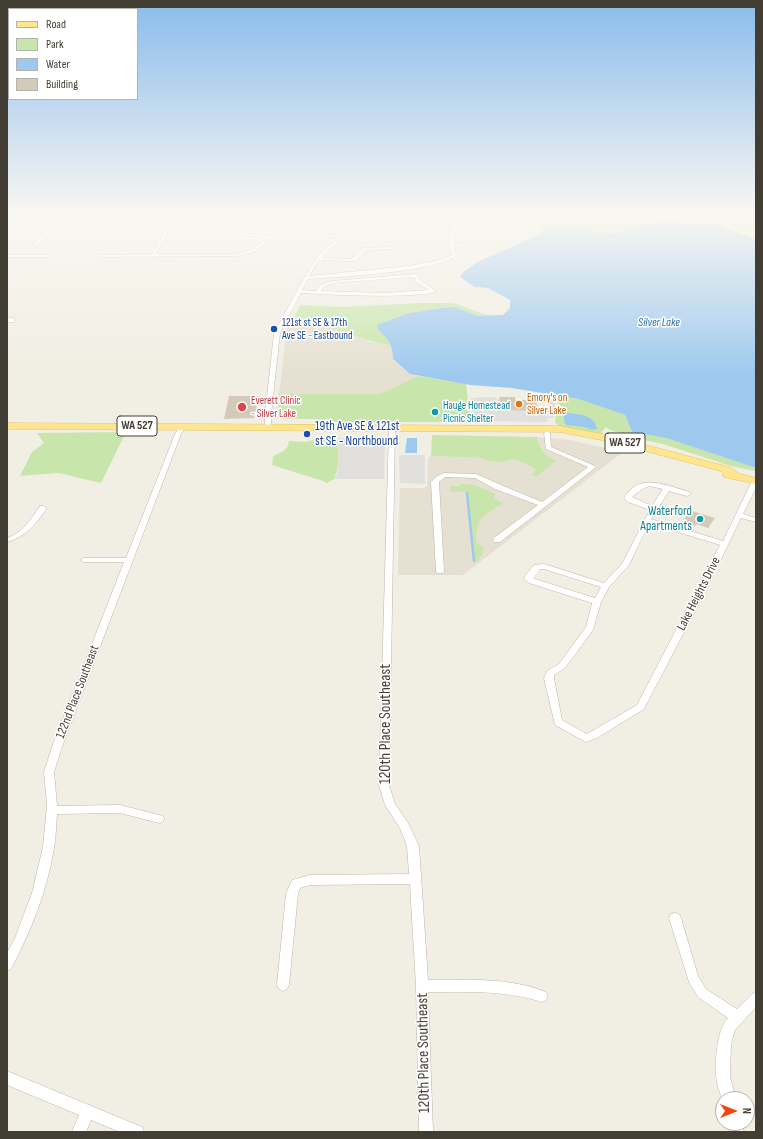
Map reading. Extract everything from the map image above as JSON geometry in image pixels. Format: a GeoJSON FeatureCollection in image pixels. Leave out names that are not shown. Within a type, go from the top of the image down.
{"type":"FeatureCollection","features":[{"type":"Feature","properties":{"kind":"main road","name":"WA 527"},"geometry":{"type":"LineString","coordinates":[[7,426],[512,429],[602,442],[720,474],[736,475]]}},
{"type":"Feature","properties":{"kind":"main road","name":"WA 527"},"geometry":{"type":"LineString","coordinates":[[512,429],[526,426],[586,433],[725,469],[736,475],[756,481]]}},
{"type":"Feature","properties":{"kind":"street"},"geometry":{"type":"LineString","coordinates":[[268,428],[277,333],[312,269]]}},
{"type":"Feature","properties":{"kind":"street"},"geometry":{"type":"LineString","coordinates":[[306,278],[390,269]]}},
{"type":"Feature","properties":{"kind":"street"},"geometry":{"type":"LineString","coordinates":[[300,291],[338,294],[419,293],[434,291],[418,281],[416,275],[332,282],[322,286],[318,292]]}},
{"type":"Feature","properties":{"kind":"street","name":"122nd Place Southeast"},"geometry":{"type":"LineString","coordinates":[[7,964],[20,940],[38,893],[50,848],[52,810],[49,772],[128,560],[178,434],[183,426]]}},
{"type":"Feature","properties":{"kind":"street","name":"120th Place Southeast"},"geometry":{"type":"LineString","coordinates":[[392,429],[384,785],[390,805],[404,826],[413,846],[422,986],[426,1132]]}},
{"type":"Feature","properties":{"kind":"street"},"geometry":{"type":"LineString","coordinates":[[497,540],[593,467],[548,448],[547,433]]}},
{"type":"Feature","properties":{"kind":"street"},"geometry":{"type":"LineString","coordinates":[[440,570],[435,482],[438,478],[444,475],[476,476],[498,487],[543,505]]}},
{"type":"Feature","properties":{"kind":"street","name":"Lake Heights Drive"},"geometry":{"type":"LineString","coordinates":[[597,602],[590,628],[562,666],[550,673],[549,678],[558,722],[586,738],[601,731],[641,707],[756,481]]}},
{"type":"Feature","properties":{"kind":"street"},"geometry":{"type":"LineString","coordinates":[[654,509],[628,498],[643,484],[648,483],[687,494]]}},
{"type":"Feature","properties":{"kind":"street"},"geometry":{"type":"LineString","coordinates":[[606,586],[544,566],[537,567],[528,578],[532,581],[597,602],[606,586],[625,565],[647,520],[667,488]]}},
{"type":"Feature","properties":{"kind":"street"},"geometry":{"type":"LineString","coordinates":[[7,540],[15,538],[27,530],[43,508]]}},
{"type":"Feature","properties":{"kind":"street"},"geometry":{"type":"LineString","coordinates":[[739,515],[756,520]]}},
{"type":"Feature","properties":{"kind":"street"},"geometry":{"type":"LineString","coordinates":[[647,520],[725,544]]}},
{"type":"Feature","properties":{"kind":"street"},"geometry":{"type":"LineString","coordinates":[[84,560],[128,560]]}},
{"type":"Feature","properties":{"kind":"street"},"geometry":{"type":"LineString","coordinates":[[52,810],[120,809],[159,819]]}},
{"type":"Feature","properties":{"kind":"street"},"geometry":{"type":"LineString","coordinates":[[283,985],[292,894],[296,884],[310,880],[416,879]]}},
{"type":"Feature","properties":{"kind":"street"},"geometry":{"type":"LineString","coordinates":[[675,918],[693,978],[702,993],[738,1017]]}},
{"type":"Feature","properties":{"kind":"street"},"geometry":{"type":"LineString","coordinates":[[422,986],[482,986],[529,990],[542,996]]}},
{"type":"Feature","properties":{"kind":"street"},"geometry":{"type":"LineString","coordinates":[[726,1091],[723,1077],[724,1044],[729,1026],[756,998]]}},
{"type":"Feature","properties":{"kind":"street"},"geometry":{"type":"LineString","coordinates":[[7,1078],[137,1132]]}},
{"type":"Feature","properties":{"kind":"street"},"geometry":{"type":"LineString","coordinates":[[79,1132],[87,1111]]}},
{"type":"Feature","properties":{"kind":"shaded area"},"geometry":{"type":"Polygon","coordinates":[[[293,318],[314,322],[371,342],[390,345],[393,349],[393,360],[410,374],[418,376],[380,394],[279,394],[287,329],[293,318]]]}},
{"type":"Feature","properties":{"kind":"shaded area"},"geometry":{"type":"Polygon","coordinates":[[[493,397],[499,400],[502,410],[547,411],[548,401],[556,401],[554,418],[547,418],[548,421],[546,422],[473,421],[470,398],[493,397]]]}},
{"type":"Feature","properties":{"kind":"shaded area"},"geometry":{"type":"Polygon","coordinates":[[[537,437],[569,440],[623,452],[463,575],[398,575],[400,488],[424,488],[427,486],[428,458],[431,456],[481,458],[490,462],[495,461],[501,463],[512,459],[535,469],[532,475],[546,456],[540,447],[537,437]]]}},
{"type":"Feature","properties":{"kind":"shaded area"},"geometry":{"type":"Polygon","coordinates":[[[337,439],[384,439],[384,479],[334,479],[337,474],[339,453],[337,439]]]}},
{"type":"Feature","properties":{"kind":"shaded area"},"geometry":{"type":"Polygon","coordinates":[[[399,455],[425,455],[425,484],[400,483],[399,455]]]}},
{"type":"Feature","properties":{"kind":"green space"},"geometry":{"type":"Polygon","coordinates":[[[453,303],[490,316],[478,316],[455,307],[409,313],[387,321],[378,330],[386,336],[390,345],[366,340],[318,324],[294,318],[300,305],[342,307],[453,303]]]}},
{"type":"Feature","properties":{"kind":"green space"},"geometry":{"type":"Polygon","coordinates":[[[418,376],[466,384],[471,422],[341,422],[315,419],[283,419],[278,417],[279,394],[380,394],[418,376]]]}},
{"type":"Feature","properties":{"kind":"green space"},"geometry":{"type":"Polygon","coordinates":[[[556,396],[578,399],[625,415],[632,432],[666,438],[756,468],[756,471],[731,466],[663,444],[639,439],[610,430],[606,427],[600,434],[561,427],[555,423],[558,401],[556,396]]]}},
{"type":"Feature","properties":{"kind":"green space"},"geometry":{"type":"Polygon","coordinates":[[[126,432],[101,483],[58,473],[20,476],[32,452],[44,443],[37,433],[126,432]]]}},
{"type":"Feature","properties":{"kind":"green space"},"geometry":{"type":"Polygon","coordinates":[[[432,435],[537,437],[543,452],[548,457],[556,461],[536,477],[532,475],[535,469],[512,459],[501,463],[495,461],[490,462],[481,458],[431,456],[432,435]]]}},
{"type":"Feature","properties":{"kind":"green space"},"geometry":{"type":"Polygon","coordinates":[[[325,437],[334,437],[337,439],[338,448],[336,475],[334,479],[327,483],[272,465],[273,457],[287,447],[289,441],[306,442],[325,437]]]}},
{"type":"Feature","properties":{"kind":"green space"},"geometry":{"type":"Polygon","coordinates":[[[460,484],[474,485],[496,494],[493,498],[503,503],[486,514],[480,522],[476,533],[476,542],[483,548],[482,555],[476,562],[474,561],[467,493],[460,491],[451,492],[450,486],[460,486],[460,484]]]}},
{"type":"Feature","properties":{"kind":"water","name":"Silver Lake"},"geometry":{"type":"Polygon","coordinates":[[[467,269],[756,269],[756,468],[666,438],[632,432],[625,415],[578,399],[512,388],[470,385],[410,374],[393,359],[392,350],[389,343],[385,336],[378,330],[377,325],[409,313],[442,308],[455,307],[478,316],[503,315],[510,308],[510,300],[488,288],[475,287],[460,277],[467,269]]]}},
{"type":"Feature","properties":{"kind":"water"},"geometry":{"type":"Polygon","coordinates":[[[568,413],[590,418],[596,424],[597,429],[592,430],[585,427],[566,425],[564,414],[568,413]]]}},
{"type":"Feature","properties":{"kind":"water"},"geometry":{"type":"Polygon","coordinates":[[[407,438],[417,438],[417,453],[405,453],[407,438]]]}},
{"type":"Feature","properties":{"kind":"building","name":"Everett Clinic - Silver Lake"},"geometry":{"type":"Polygon","coordinates":[[[229,396],[259,396],[254,418],[224,419],[229,396]]]}},
{"type":"Feature","properties":{"kind":"building","name":"Emory's on Silver Lake"},"geometry":{"type":"Polygon","coordinates":[[[499,397],[515,397],[515,400],[536,400],[539,411],[502,410],[499,397]]]}},
{"type":"Feature","properties":{"kind":"building","name":"Waterford Apartments"},"geometry":{"type":"Polygon","coordinates":[[[689,510],[715,518],[708,528],[696,524],[695,526],[685,523],[687,520],[684,519],[686,517],[684,516],[689,510]]]}},
{"type":"Feature","properties":{"kind":"waterway"},"geometry":{"type":"LineString","coordinates":[[467,493],[474,561]]}},
{"type":"Feature","properties":{"kind":"place","name":"121st st SE & 17th Ave SE - Eastbound"},"geometry":{"type":"Point","coordinates":[274,329]}},
{"type":"Feature","properties":{"kind":"place","name":"Emory's on Silver Lake"},"geometry":{"type":"Point","coordinates":[519,404]}},
{"type":"Feature","properties":{"kind":"place","name":"Everett Clinic - Silver Lake"},"geometry":{"type":"Point","coordinates":[242,407]}},
{"type":"Feature","properties":{"kind":"place","name":"Hauge Homestead Picnic Shelter"},"geometry":{"type":"Point","coordinates":[435,412]}},
{"type":"Feature","properties":{"kind":"place","name":"19th Ave SE & 121st st SE - Northbound"},"geometry":{"type":"Point","coordinates":[307,434]}},
{"type":"Feature","properties":{"kind":"place","name":"Waterford Apartments"},"geometry":{"type":"Point","coordinates":[700,519]}}]}
